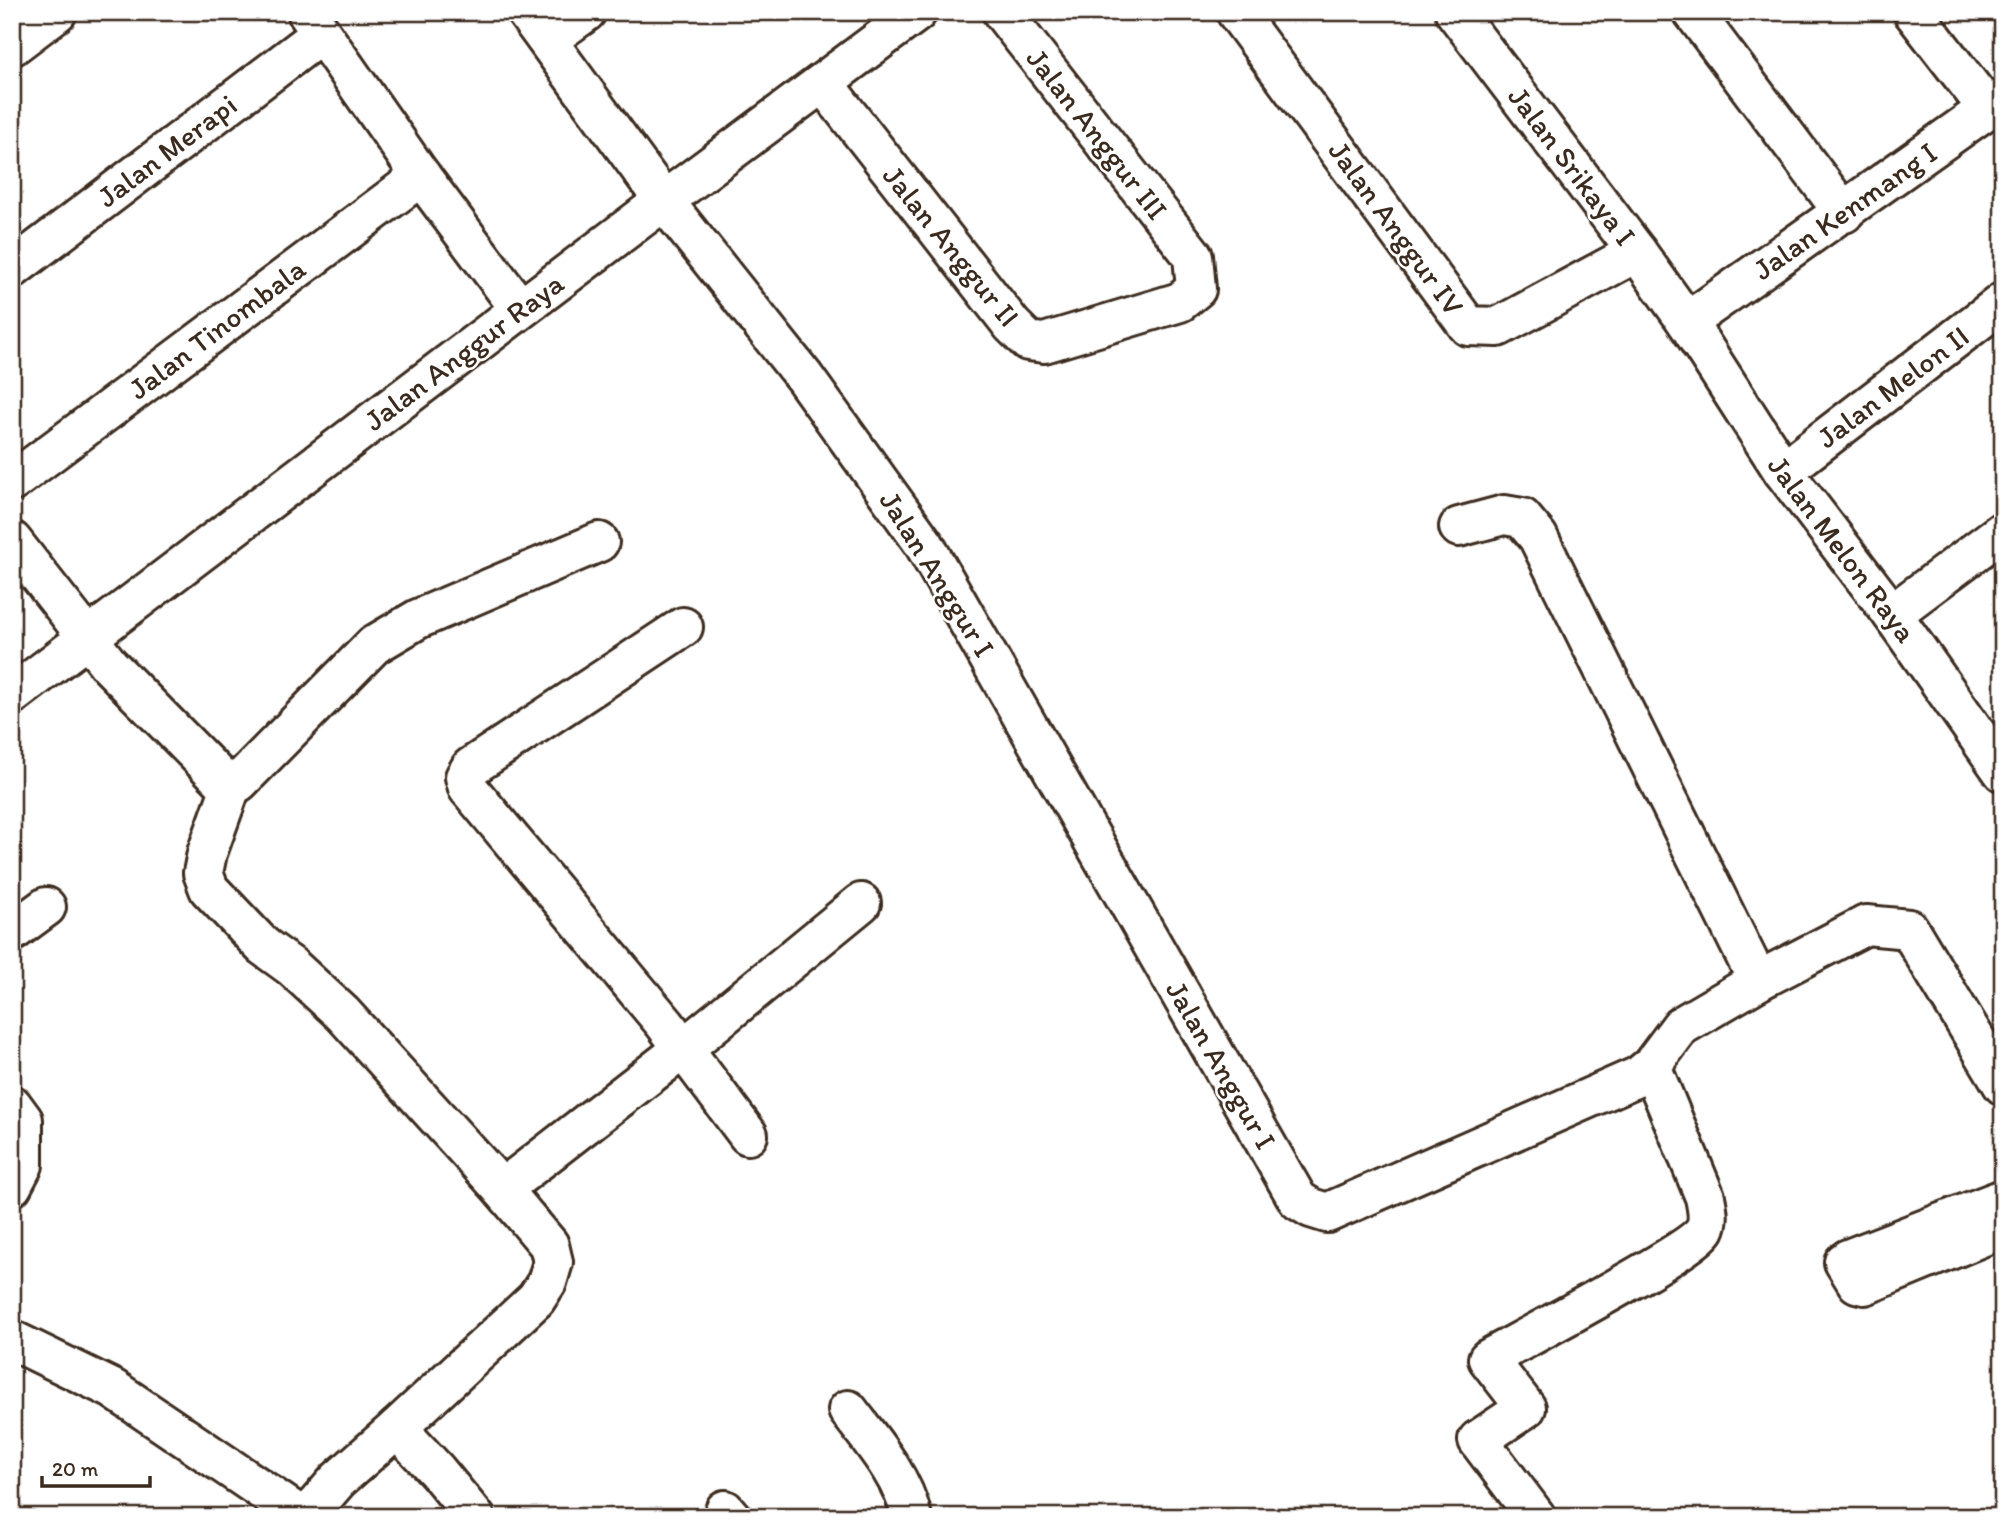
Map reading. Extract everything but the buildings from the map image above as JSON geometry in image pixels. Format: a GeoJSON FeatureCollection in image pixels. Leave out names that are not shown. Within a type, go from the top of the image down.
{"type":"FeatureCollection","features":[{"type":"Feature","properties":{"kind":"street"},"geometry":{"type":"LineString","coordinates":[[12,46],[57,12]]}},
{"type":"Feature","properties":{"kind":"street"},"geometry":{"type":"LineString","coordinates":[[537,26],[586,12]]}},
{"type":"Feature","properties":{"kind":"street","name":"Jalan Anggur Raya"},"geometry":{"type":"LineString","coordinates":[[12,695],[917,12]]}},
{"type":"Feature","properties":{"kind":"street","name":"Jalan Anggur III"},"geometry":{"type":"LineString","coordinates":[[1002,12],[1193,256]]}},
{"type":"Feature","properties":{"kind":"street","name":"Jalan Anggur IV"},"geometry":{"type":"LineString","coordinates":[[1236,12],[1468,326],[1498,327],[1637,252]]}},
{"type":"Feature","properties":{"kind":"street","name":"Jalan Srikaya I"},"geometry":{"type":"LineString","coordinates":[[1455,12],[1687,322]]}},
{"type":"Feature","properties":{"kind":"street"},"geometry":{"type":"LineString","coordinates":[[1693,12],[1844,213]]}},
{"type":"Feature","properties":{"kind":"street"},"geometry":{"type":"LineString","coordinates":[[1913,12],[1995,104]]}},
{"type":"Feature","properties":{"kind":"street"},"geometry":{"type":"LineString","coordinates":[[314,23],[421,176],[520,309]]}},
{"type":"Feature","properties":{"kind":"street","name":"Jalan Merapi"},"geometry":{"type":"LineString","coordinates":[[12,269],[314,23]]}},
{"type":"Feature","properties":{"kind":"street","name":"Jalan Anggur I"},"geometry":{"type":"LineString","coordinates":[[537,26],[664,201],[804,377],[924,544],[1298,1200],[1311,1209],[1327,1213],[1639,1076],[1651,1066],[1681,1026],[1758,981],[1866,925],[1909,929],[2003,1085]]}},
{"type":"Feature","properties":{"kind":"street","name":"Jalan Anggur II"},"geometry":{"type":"LineString","coordinates":[[823,83],[1012,325],[1028,341],[1044,342],[1180,302],[1196,289],[1193,256]]}},
{"type":"Feature","properties":{"kind":"street","name":"Jalan Kenmang I"},"geometry":{"type":"LineString","coordinates":[[1687,322],[1995,104]]}},
{"type":"Feature","properties":{"kind":"street","name":"Jalan Tinombala"},"geometry":{"type":"LineString","coordinates":[[12,482],[421,176]]}},
{"type":"Feature","properties":{"kind":"street","name":"Jalan Melon II"},"geometry":{"type":"LineString","coordinates":[[1783,471],[2003,302]]}},
{"type":"Feature","properties":{"kind":"street","name":"Jalan Melon Raya"},"geometry":{"type":"LineString","coordinates":[[1687,322],[1783,471],[1892,614],[2001,767]]}},
{"type":"Feature","properties":{"kind":"street"},"geometry":{"type":"LineString","coordinates":[[1459,527],[1504,515],[1522,518],[1538,537],[1758,981]]}},
{"type":"Feature","properties":{"kind":"street"},"geometry":{"type":"LineString","coordinates":[[1892,614],[2003,531]]}},
{"type":"Feature","properties":{"kind":"street"},"geometry":{"type":"LineString","coordinates":[[12,541],[109,665],[221,779],[239,782],[374,645],[418,619],[599,542]]}},
{"type":"Feature","properties":{"kind":"street"},"geometry":{"type":"LineString","coordinates":[[683,627],[471,767],[466,777],[468,788],[684,1048],[748,1135]]}},
{"type":"Feature","properties":{"kind":"street"},"geometry":{"type":"LineString","coordinates":[[12,1340],[113,1389],[304,1517],[338,1480],[536,1299],[547,1282],[553,1262],[549,1245],[502,1189],[343,1014],[292,967],[262,946],[209,889],[203,873],[207,853],[233,781]]}},
{"type":"Feature","properties":{"kind":"street"},"geometry":{"type":"LineString","coordinates":[[502,1189],[684,1048],[861,903]]}},
{"type":"Feature","properties":{"kind":"street"},"geometry":{"type":"LineString","coordinates":[[12,932],[46,906]]}},
{"type":"Feature","properties":{"kind":"street"},"geometry":{"type":"LineString","coordinates":[[1536,1517],[1478,1440],[1526,1408],[1488,1359],[1676,1253],[1704,1230],[1708,1215],[1705,1197],[1651,1066]]}},
{"type":"Feature","properties":{"kind":"street"},"geometry":{"type":"LineString","coordinates":[[12,1105],[23,1120],[23,1165],[12,1186]]}},
{"type":"Feature","properties":{"kind":"street"},"geometry":{"type":"LineString","coordinates":[[2003,1199],[1844,1262],[1857,1283],[1865,1285],[2003,1227]]}},
{"type":"Feature","properties":{"kind":"street"},"geometry":{"type":"LineString","coordinates":[[848,1410],[881,1452],[907,1496],[912,1517]]}},
{"type":"Feature","properties":{"kind":"street"},"geometry":{"type":"LineString","coordinates":[[397,1427],[475,1517]]}}]}
